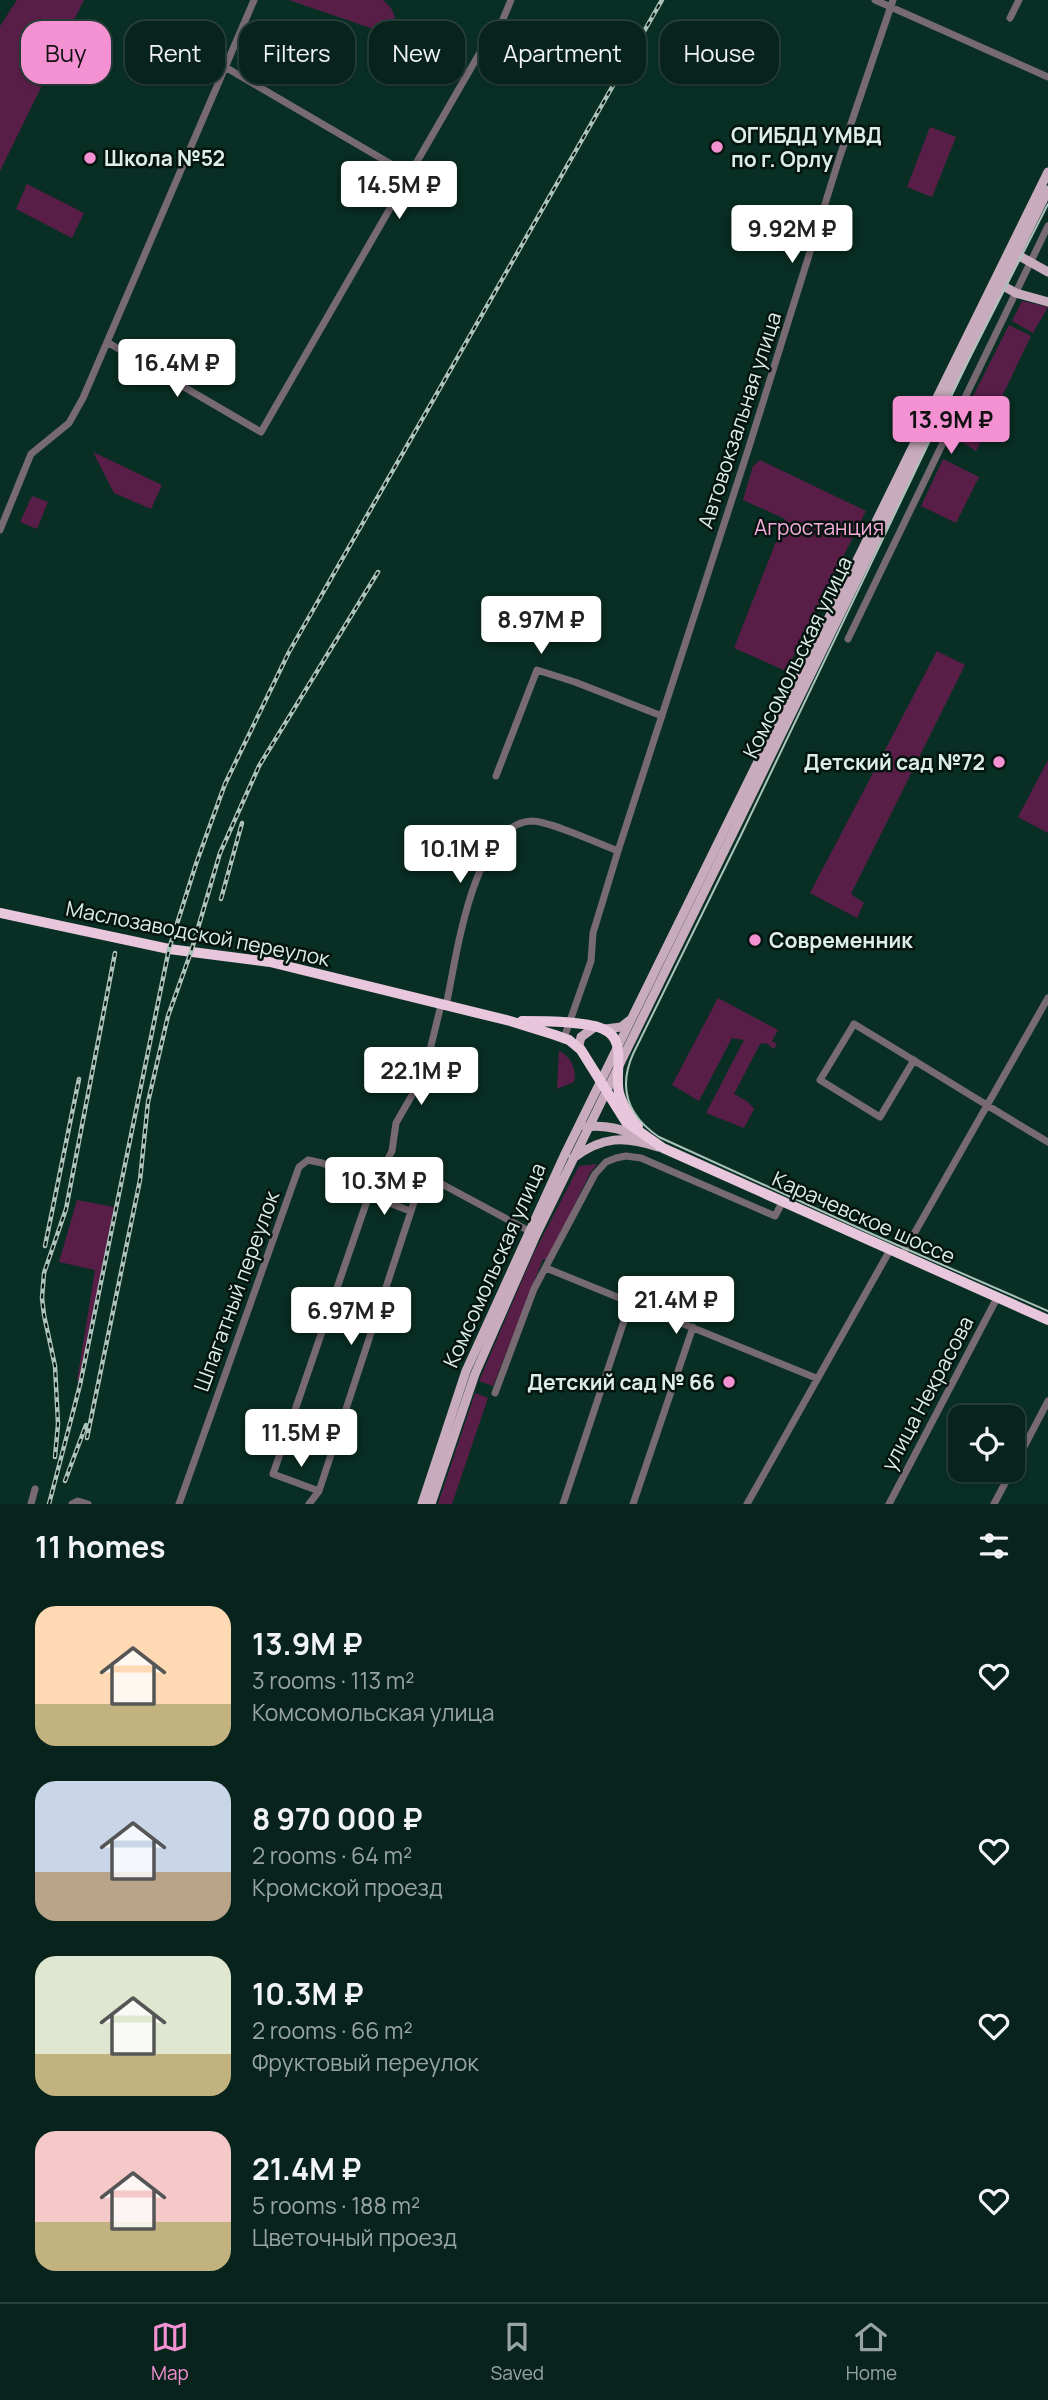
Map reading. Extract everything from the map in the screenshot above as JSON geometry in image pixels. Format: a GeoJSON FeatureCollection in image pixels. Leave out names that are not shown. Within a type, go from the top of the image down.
{"type":"FeatureCollection","features":[{"type":"Feature","properties":{"kind":"highway","name":"Маслозаводской переулок"},"geometry":{"type":"LineString","coordinates":[[0,913],[169,949],[270,962],[510,1021],[564,1038],[584,1055]]}},
{"type":"Feature","properties":{"kind":"highway","name":"Маслозаводской переулок"},"geometry":{"type":"LineString","coordinates":[[510,1021],[601,1028]]}},
{"type":"Feature","properties":{"kind":"highway"},"geometry":{"type":"LineString","coordinates":[[601,1028],[613,1036],[618,1047]]}},
{"type":"Feature","properties":{"kind":"highway","name":"Комсомольская улица"},"geometry":{"type":"LineString","coordinates":[[612,1067],[618,1047]]}},
{"type":"Feature","properties":{"kind":"highway"},"geometry":{"type":"LineString","coordinates":[[584,1055],[626,1122],[663,1148]]}},
{"type":"Feature","properties":{"kind":"highway"},"geometry":{"type":"LineString","coordinates":[[612,1067],[626,1110],[663,1148]]}},
{"type":"Feature","properties":{"kind":"highway","name":"Карачевское шоссе"},"geometry":{"type":"LineString","coordinates":[[663,1148],[1048,1320]]}},
{"type":"Feature","properties":{"kind":"main road","name":"Комсомольская улица"},"geometry":{"type":"LineString","coordinates":[[432,1504],[475,1374],[588,1126],[612,1067],[998,282],[1048,172]]}},
{"type":"Feature","properties":{"kind":"main road","name":"Комсомольская улица"},"geometry":{"type":"LineString","coordinates":[[618,1047],[998,282],[1016,254],[1048,190]]}},
{"type":"Feature","properties":{"kind":"main road"},"geometry":{"type":"LineString","coordinates":[[1016,254],[1048,272]]}},
{"type":"Feature","properties":{"kind":"main road"},"geometry":{"type":"LineString","coordinates":[[998,282],[1016,293],[1048,302]]}},
{"type":"Feature","properties":{"kind":"main road"},"geometry":{"type":"LineString","coordinates":[[612,1067],[599,1066],[584,1055],[579,1045],[581,1037],[601,1028],[621,1027],[632,1018]]}},
{"type":"Feature","properties":{"kind":"main road","name":"Комсомольская улица"},"geometry":{"type":"LineString","coordinates":[[422,1504],[467,1371],[577,1130],[603,1087]]}},
{"type":"Feature","properties":{"kind":"main road"},"geometry":{"type":"LineString","coordinates":[[577,1130],[588,1126],[616,1128],[663,1148]]}},
{"type":"Feature","properties":{"kind":"main road"},"geometry":{"type":"LineString","coordinates":[[572,1159],[606,1140],[635,1140],[663,1148]]}},
{"type":"Feature","properties":{"kind":"street"},"geometry":{"type":"LineString","coordinates":[[254,0],[225,67],[408,174]]}},
{"type":"Feature","properties":{"kind":"street"},"geometry":{"type":"LineString","coordinates":[[107,342],[261,432],[482,49],[493,43],[511,0]]}},
{"type":"Feature","properties":{"kind":"street"},"geometry":{"type":"LineString","coordinates":[[875,0],[892,4],[1048,77]]}},
{"type":"Feature","properties":{"kind":"street"},"geometry":{"type":"LineString","coordinates":[[1010,18],[1019,0]]}},
{"type":"Feature","properties":{"kind":"street","name":"Автовокзальная улица"},"geometry":{"type":"LineString","coordinates":[[564,1038],[591,961],[593,933],[618,850],[892,4]]}},
{"type":"Feature","properties":{"kind":"street"},"geometry":{"type":"LineString","coordinates":[[0,530],[28,459],[35,449],[69,423],[83,398],[218,84]]}},
{"type":"Feature","properties":{"kind":"street"},"geometry":{"type":"LineString","coordinates":[[848,639],[1048,226]]}},
{"type":"Feature","properties":{"kind":"street"},"geometry":{"type":"LineString","coordinates":[[496,776],[537,670],[662,716]]}},
{"type":"Feature","properties":{"kind":"street"},"geometry":{"type":"LineString","coordinates":[[319,1491],[273,1474],[369,1195],[392,1152],[396,1123],[415,1090],[429,1054],[475,883],[488,853],[505,832],[522,823],[540,822],[618,850]]}},
{"type":"Feature","properties":{"kind":"street"},"geometry":{"type":"LineString","coordinates":[[902,1255],[1048,998]]}},
{"type":"Feature","properties":{"kind":"street"},"geometry":{"type":"LineString","coordinates":[[1040,1013],[1048,1018]]}},
{"type":"Feature","properties":{"kind":"street"},"geometry":{"type":"LineString","coordinates":[[914,1060],[880,1117],[820,1080],[854,1024],[914,1060],[987,1106],[1048,1142]]}},
{"type":"Feature","properties":{"kind":"street"},"geometry":{"type":"LineString","coordinates":[[495,1394],[534,1289],[595,1174],[606,1162],[626,1156],[644,1158],[775,1216],[783,1201]]}},
{"type":"Feature","properties":{"kind":"street","name":"Шпагатный переулок"},"geometry":{"type":"LineString","coordinates":[[179,1504],[299,1167],[308,1160],[322,1163],[374,1184]]}},
{"type":"Feature","properties":{"kind":"street"},"geometry":{"type":"LineString","coordinates":[[309,1504],[319,1491],[419,1187],[433,1181],[529,1231]]}},
{"type":"Feature","properties":{"kind":"street"},"geometry":{"type":"LineString","coordinates":[[369,1195],[410,1211]]}},
{"type":"Feature","properties":{"kind":"street"},"geometry":{"type":"LineString","coordinates":[[747,1504],[890,1250]]}},
{"type":"Feature","properties":{"kind":"street"},"geometry":{"type":"LineString","coordinates":[[546,1269],[816,1378]]}},
{"type":"Feature","properties":{"kind":"street","name":"улица Некрасова"},"geometry":{"type":"LineString","coordinates":[[889,1504],[997,1297]]}},
{"type":"Feature","properties":{"kind":"street"},"geometry":{"type":"LineString","coordinates":[[563,1504],[630,1303]]}},
{"type":"Feature","properties":{"kind":"street"},"geometry":{"type":"LineString","coordinates":[[633,1504],[693,1327]]}},
{"type":"Feature","properties":{"kind":"street"},"geometry":{"type":"LineString","coordinates":[[1025,1446],[1048,1401]]}},
{"type":"Feature","properties":{"kind":"street"},"geometry":{"type":"LineString","coordinates":[[994,1504],[1006,1482]]}},
{"type":"Feature","properties":{"kind":"street"},"geometry":{"type":"LineString","coordinates":[[31,1504],[36,1489]]}},
{"type":"Feature","properties":{"kind":"street"},"geometry":{"type":"LineString","coordinates":[[75,1502],[88,1504]]}},
{"type":"Feature","properties":{"kind":"green space"},"geometry":{"type":"Polygon","coordinates":[[[17,0],[84,0],[74,21],[21,21],[21,84],[43,84],[0,171],[0,26],[17,0]]]}},
{"type":"Feature","properties":{"kind":"green space"},"geometry":{"type":"Polygon","coordinates":[[[289,0],[383,0],[390,7],[396,21],[369,21],[369,28],[289,0]]]}},
{"type":"Feature","properties":{"kind":"green space"},"geometry":{"type":"Polygon","coordinates":[[[930,127],[956,137],[932,197],[907,187],[930,127]]]}},
{"type":"Feature","properties":{"kind":"green space"},"geometry":{"type":"Polygon","coordinates":[[[27,184],[84,213],[72,238],[16,209],[27,184]]]}},
{"type":"Feature","properties":{"kind":"green space"},"geometry":{"type":"Polygon","coordinates":[[[1022,301],[1048,307],[1033,333],[1012,321],[1022,301]]]}},
{"type":"Feature","properties":{"kind":"green space"},"geometry":{"type":"Polygon","coordinates":[[[1009,325],[1031,336],[976,451],[959,440],[960,433],[957,428],[1009,325]]]}},
{"type":"Feature","properties":{"kind":"green space"},"geometry":{"type":"Polygon","coordinates":[[[93,452],[162,485],[151,509],[114,493],[93,452]]]}},
{"type":"Feature","properties":{"kind":"green space"},"geometry":{"type":"Polygon","coordinates":[[[943,459],[979,477],[956,523],[921,506],[943,459]]]}},
{"type":"Feature","properties":{"kind":"green space","name":"Агростанция"},"geometry":{"type":"Polygon","coordinates":[[[760,460],[866,511],[786,671],[734,648],[785,519],[743,500],[753,466],[760,460]]]}},
{"type":"Feature","properties":{"kind":"green space"},"geometry":{"type":"Polygon","coordinates":[[[32,496],[48,502],[37,529],[20,522],[32,496]]]}},
{"type":"Feature","properties":{"kind":"green space"},"geometry":{"type":"Polygon","coordinates":[[[937,651],[965,665],[851,894],[864,903],[857,918],[810,893],[937,651]]]}},
{"type":"Feature","properties":{"kind":"green space"},"geometry":{"type":"Polygon","coordinates":[[[1048,760],[1048,833],[1018,817],[1048,760]]]}},
{"type":"Feature","properties":{"kind":"green space"},"geometry":{"type":"Polygon","coordinates":[[[718,998],[778,1030],[772,1041],[777,1044],[774,1049],[766,1043],[760,1044],[734,1094],[754,1109],[744,1128],[706,1113],[744,1040],[732,1038],[699,1101],[672,1085],[718,998]]]}},
{"type":"Feature","properties":{"kind":"green space"},"geometry":{"type":"Polygon","coordinates":[[[559,1051],[570,1060],[575,1077],[574,1082],[557,1089],[559,1051]]]}},
{"type":"Feature","properties":{"kind":"green space"},"geometry":{"type":"Polygon","coordinates":[[[597,1164],[590,1173],[548,1260],[543,1259],[493,1386],[479,1381],[533,1255],[579,1166],[597,1164]]]}},
{"type":"Feature","properties":{"kind":"green space"},"geometry":{"type":"Polygon","coordinates":[[[77,1200],[114,1207],[81,1381],[77,1381],[95,1270],[59,1262],[77,1200]]]}},
{"type":"Feature","properties":{"kind":"green space"},"geometry":{"type":"Polygon","coordinates":[[[475,1393],[488,1398],[452,1504],[438,1504],[475,1393]]]}},
{"type":"Feature","properties":{"kind":"tram line"},"geometry":{"type":"LineString","coordinates":[[1048,204],[967,363],[633,1054],[626,1078],[626,1090],[633,1110],[648,1129],[659,1137],[1048,1311]]}},
{"type":"Feature","properties":{"kind":"railway"},"geometry":{"type":"LineString","coordinates":[[49,1504],[80,1385],[169,949],[225,784],[289,652],[662,0]]}},
{"type":"Feature","properties":{"kind":"railway"},"geometry":{"type":"LineString","coordinates":[[87,1438],[140,1180],[148,1102],[168,1016],[191,952],[220,853],[259,766],[378,572]]}},
{"type":"Feature","properties":{"kind":"railway"},"geometry":{"type":"LineString","coordinates":[[221,899],[242,823]]}},
{"type":"Feature","properties":{"kind":"railway"},"geometry":{"type":"LineString","coordinates":[[55,1457],[58,1424],[55,1366],[44,1315],[44,1273],[66,1209],[115,953]]}},
{"type":"Feature","properties":{"kind":"railway"},"geometry":{"type":"LineString","coordinates":[[45,1246],[79,1079]]}},
{"type":"Feature","properties":{"kind":"railway"},"geometry":{"type":"LineString","coordinates":[[65,1481],[86,1425]]}},
{"type":"Feature","properties":{"kind":"place","name":"ОГИБДД УМВД по г. Орлу"},"geometry":{"type":"Point","coordinates":[717,147]}},
{"type":"Feature","properties":{"kind":"place","name":"Школа №52"},"geometry":{"type":"Point","coordinates":[90,158]}},
{"type":"Feature","properties":{"kind":"place","name":"Детский сад №72"},"geometry":{"type":"Point","coordinates":[999,762]}},
{"type":"Feature","properties":{"kind":"place","name":"Современник"},"geometry":{"type":"Point","coordinates":[755,940]}},
{"type":"Feature","properties":{"kind":"place","name":"Детский сад № 66"},"geometry":{"type":"Point","coordinates":[729,1382]}}]}
